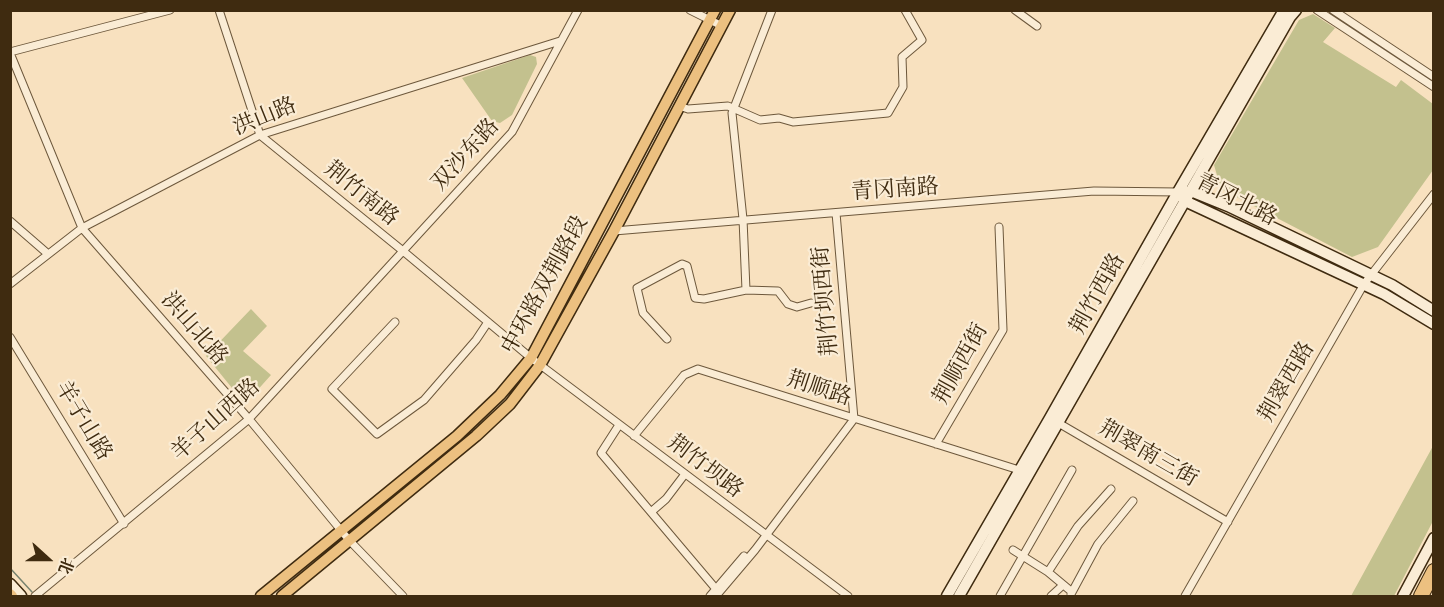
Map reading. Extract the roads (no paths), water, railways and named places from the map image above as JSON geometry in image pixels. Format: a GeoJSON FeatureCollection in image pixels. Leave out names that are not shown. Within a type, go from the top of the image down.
{"type":"FeatureCollection","features":[{"type":"Feature","properties":{"kind":"highway"},"geometry":{"type":"LineString","coordinates":[[1421,597],[1434,571]]}},
{"type":"Feature","properties":{"kind":"main road","name":"中环路双荆路段"},"geometry":{"type":"LineString","coordinates":[[261,597],[457,436],[500,395],[531,358],[716,10]]}},
{"type":"Feature","properties":{"kind":"main road","name":"中环路双荆路段"},"geometry":{"type":"LineString","coordinates":[[282,597],[476,436],[510,404],[540,365],[614,231],[730,10]]}},
{"type":"Feature","properties":{"kind":"main road","name":"荆竹西路"},"geometry":{"type":"LineString","coordinates":[[1185,195],[1284,10]]}},
{"type":"Feature","properties":{"kind":"main road","name":"荆竹西路"},"geometry":{"type":"LineString","coordinates":[[959,597],[1054,420],[1296,10]]}},
{"type":"Feature","properties":{"kind":"main road","name":"青冈北路"},"geometry":{"type":"LineString","coordinates":[[1185,195],[1228,206],[1368,280],[1434,311]]}},
{"type":"Feature","properties":{"kind":"main road","name":"青冈北路"},"geometry":{"type":"LineString","coordinates":[[1368,280],[1384,294],[1434,324]]}},
{"type":"Feature","properties":{"kind":"main road","name":"荆竹西路"},"geometry":{"type":"LineString","coordinates":[[946,597],[1019,470],[1054,420]]}},
{"type":"Feature","properties":{"kind":"main road"},"geometry":{"type":"LineString","coordinates":[[1403,597],[1434,538]]}},
{"type":"Feature","properties":{"kind":"main road"},"geometry":{"type":"LineString","coordinates":[[10,584],[21,597]]}},
{"type":"Feature","properties":{"kind":"street"},"geometry":{"type":"LineString","coordinates":[[10,52],[140,14],[170,10]]}},
{"type":"Feature","properties":{"kind":"street"},"geometry":{"type":"LineString","coordinates":[[219,10],[260,135]]}},
{"type":"Feature","properties":{"kind":"street","name":"双沙东路"},"geometry":{"type":"LineString","coordinates":[[403,251],[512,132],[578,10]]}},
{"type":"Feature","properties":{"kind":"street"},"geometry":{"type":"LineString","coordinates":[[690,10],[722,26]]}},
{"type":"Feature","properties":{"kind":"street"},"geometry":{"type":"LineString","coordinates":[[746,290],[743,219],[732,113],[772,10]]}},
{"type":"Feature","properties":{"kind":"street"},"geometry":{"type":"LineString","coordinates":[[679,106],[688,109],[728,106],[760,120],[779,118],[793,122],[888,113],[903,87],[903,57],[922,40],[905,10]]}},
{"type":"Feature","properties":{"kind":"street"},"geometry":{"type":"LineString","coordinates":[[1015,10],[1037,26]]}},
{"type":"Feature","properties":{"kind":"street"},"geometry":{"type":"LineString","coordinates":[[1317,10],[1434,87]]}},
{"type":"Feature","properties":{"kind":"street"},"geometry":{"type":"LineString","coordinates":[[1333,10],[1434,77]]}},
{"type":"Feature","properties":{"kind":"street","name":"洪山路"},"geometry":{"type":"LineString","coordinates":[[10,284],[82,228],[260,135],[560,41]]}},
{"type":"Feature","properties":{"kind":"street","name":"洪山北路"},"geometry":{"type":"LineString","coordinates":[[10,52],[82,228],[249,419],[341,531],[403,597]]}},
{"type":"Feature","properties":{"kind":"street","name":"荆竹南路"},"geometry":{"type":"LineString","coordinates":[[260,135],[540,365]]}},
{"type":"Feature","properties":{"kind":"street","name":"青冈南路"},"geometry":{"type":"LineString","coordinates":[[614,231],[1094,191],[1185,195]]}},
{"type":"Feature","properties":{"kind":"street","name":"荆翠西路"},"geometry":{"type":"LineString","coordinates":[[1185,597],[1368,280],[1434,194]]}},
{"type":"Feature","properties":{"kind":"street","name":"荆竹坝西街"},"geometry":{"type":"LineString","coordinates":[[836,213],[854,419]]}},
{"type":"Feature","properties":{"kind":"street"},"geometry":{"type":"LineString","coordinates":[[10,220],[48,254]]}},
{"type":"Feature","properties":{"kind":"street","name":"荆顺西街"},"geometry":{"type":"LineString","coordinates":[[936,444],[1003,330],[999,226]]}},
{"type":"Feature","properties":{"kind":"street","name":"羊子山西路"},"geometry":{"type":"LineString","coordinates":[[35,597],[249,419],[403,251]]}},
{"type":"Feature","properties":{"kind":"street"},"geometry":{"type":"LineString","coordinates":[[667,339],[643,313],[637,288],[682,264],[687,266],[695,298],[704,299],[746,290],[778,291],[788,304],[797,307],[811,303]]}},
{"type":"Feature","properties":{"kind":"street"},"geometry":{"type":"LineString","coordinates":[[395,322],[332,389],[377,434],[424,400],[476,340],[488,322]]}},
{"type":"Feature","properties":{"kind":"street","name":"羊子山路"},"geometry":{"type":"LineString","coordinates":[[10,337],[124,524]]}},
{"type":"Feature","properties":{"kind":"street","name":"荆竹坝路"},"geometry":{"type":"LineString","coordinates":[[540,365],[848,597]]}},
{"type":"Feature","properties":{"kind":"street","name":"荆顺路"},"geometry":{"type":"LineString","coordinates":[[634,436],[684,375],[698,369],[1019,470]]}},
{"type":"Feature","properties":{"kind":"street"},"geometry":{"type":"LineString","coordinates":[[710,597],[716,593],[750,548],[765,535],[854,419]]}},
{"type":"Feature","properties":{"kind":"street","name":"荆翠南三街"},"geometry":{"type":"LineString","coordinates":[[1054,420],[1228,522]]}},
{"type":"Feature","properties":{"kind":"street"},"geometry":{"type":"LineString","coordinates":[[619,424],[601,453],[716,593]]}},
{"type":"Feature","properties":{"kind":"street"},"geometry":{"type":"LineString","coordinates":[[1000,597],[1072,470]]}},
{"type":"Feature","properties":{"kind":"street"},"geometry":{"type":"LineString","coordinates":[[651,512],[666,499],[685,474]]}},
{"type":"Feature","properties":{"kind":"street"},"geometry":{"type":"LineString","coordinates":[[1047,572],[1078,526],[1111,489]]}},
{"type":"Feature","properties":{"kind":"street"},"geometry":{"type":"LineString","coordinates":[[1012,550],[1047,572],[1071,594],[1098,544],[1133,501]]}},
{"type":"Feature","properties":{"kind":"street"},"geometry":{"type":"LineString","coordinates":[[1051,597],[1063,585]]}},
{"type":"Feature","properties":{"kind":"waterway"},"geometry":{"type":"LineString","coordinates":[[10,568],[32,592]]}}]}
